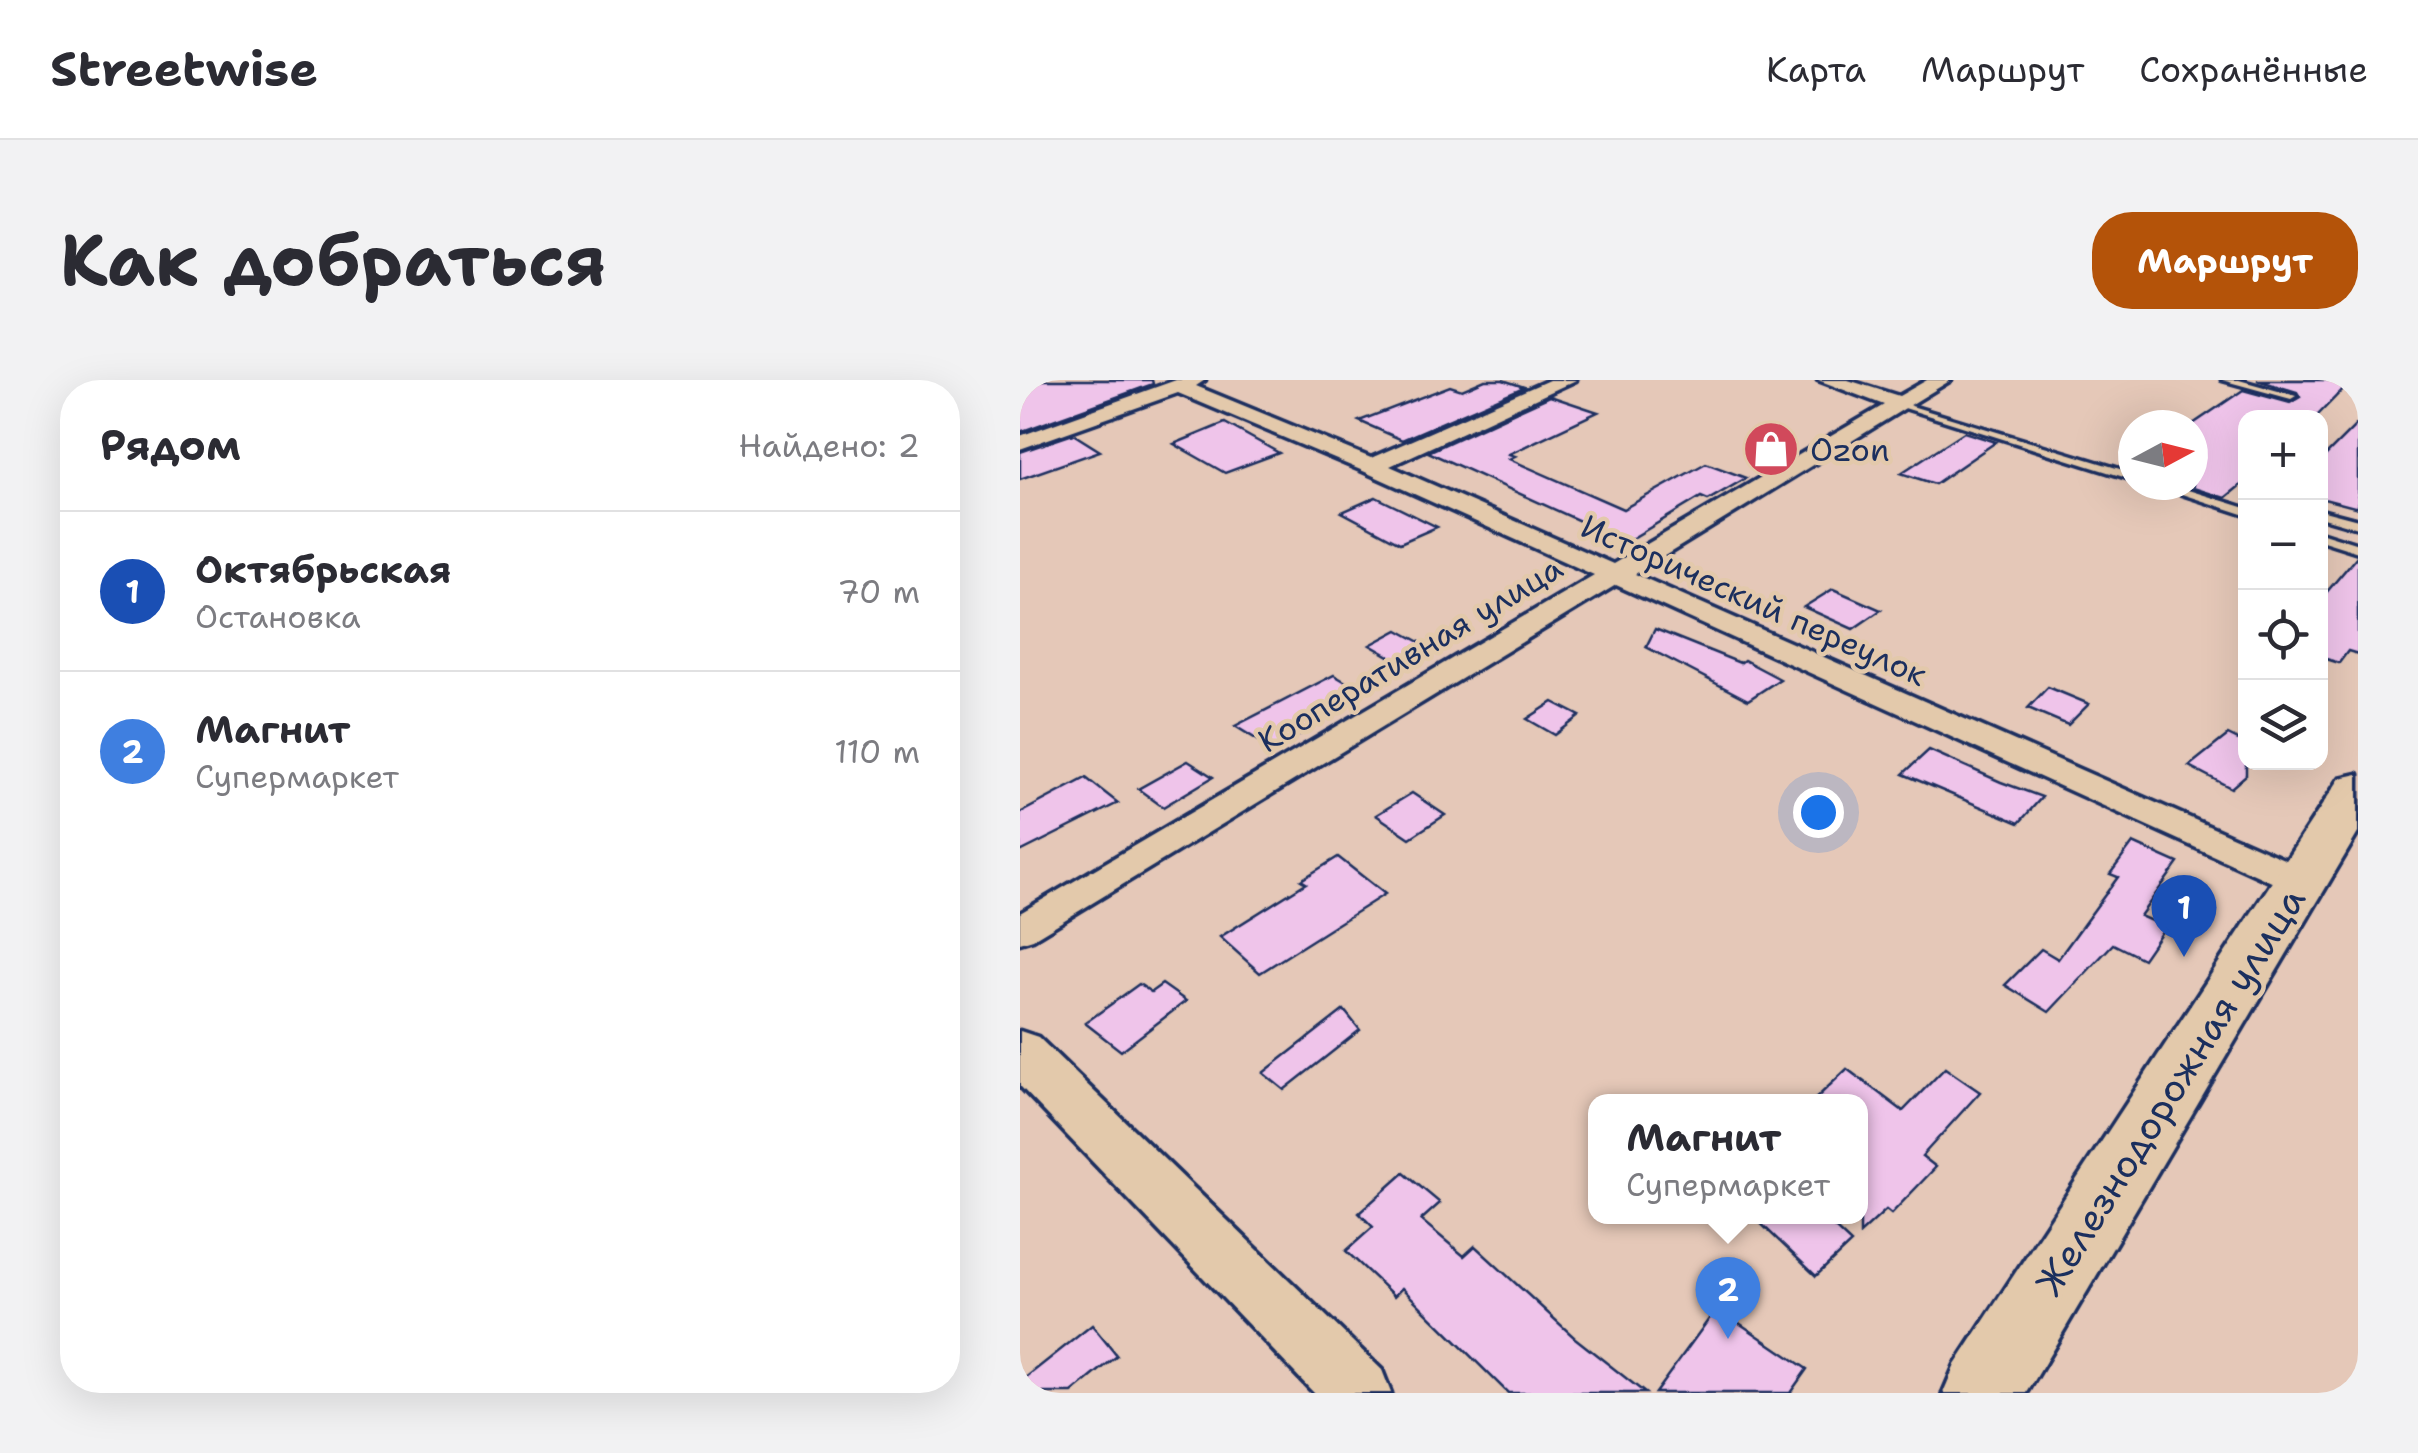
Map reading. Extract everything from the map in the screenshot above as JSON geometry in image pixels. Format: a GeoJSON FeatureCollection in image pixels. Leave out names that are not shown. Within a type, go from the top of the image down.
{"type":"FeatureCollection","features":[{"type":"Feature","properties":{"kind":"main road","name":"Железнодорожная улица"},"geometry":{"type":"LineString","coordinates":[[1983,1393],[2358,790]]}},
{"type":"Feature","properties":{"kind":"street"},"geometry":{"type":"LineString","coordinates":[[1371,466],[1566,380]]}},
{"type":"Feature","properties":{"kind":"street"},"geometry":{"type":"LineString","coordinates":[[1828,380],[1899,403]]}},
{"type":"Feature","properties":{"kind":"street","name":"Кооперативная улица"},"geometry":{"type":"LineString","coordinates":[[1020,930],[1941,380]]}},
{"type":"Feature","properties":{"kind":"street"},"geometry":{"type":"LineString","coordinates":[[1020,443],[1186,383]]}},
{"type":"Feature","properties":{"kind":"street","name":"Исторический переулок"},"geometry":{"type":"LineString","coordinates":[[1186,383],[2299,880]]}},
{"type":"Feature","properties":{"kind":"street"},"geometry":{"type":"LineString","coordinates":[[1020,1052],[1359,1393]]}},
{"type":"Feature","properties":{"kind":"lane"},"geometry":{"type":"LineString","coordinates":[[2227,380],[2291,396]]}},
{"type":"Feature","properties":{"kind":"lane"},"geometry":{"type":"LineString","coordinates":[[1899,403],[2118,471]]}},
{"type":"Feature","properties":{"kind":"lane"},"geometry":{"type":"LineString","coordinates":[[2208,500],[2238,509]]}},
{"type":"Feature","properties":{"kind":"lane"},"geometry":{"type":"LineString","coordinates":[[2328,515],[2358,524]]}},
{"type":"Feature","properties":{"kind":"lane"},"geometry":{"type":"LineString","coordinates":[[2328,539],[2358,548]]}},
{"type":"Feature","properties":{"kind":"building"},"geometry":{"type":"Polygon","coordinates":[[[1020,380],[1152,380],[1153,384],[1020,432],[1020,380]]]}},
{"type":"Feature","properties":{"kind":"building"},"geometry":{"type":"Polygon","coordinates":[[[1485,380],[1503,380],[1524,387],[1402,440],[1359,421],[1450,386],[1462,390],[1485,380]]]}},
{"type":"Feature","properties":{"kind":"building"},"geometry":{"type":"Polygon","coordinates":[[[2257,380],[2352,380],[2323,410],[2238,410],[2238,487],[2225,498],[2208,493],[2208,414],[2243,390],[2290,403],[2300,397],[2297,392],[2257,380]]]}},
{"type":"Feature","properties":{"kind":"building"},"geometry":{"type":"Polygon","coordinates":[[[1550,396],[1598,412],[1509,454],[1515,456],[1509,459],[1623,509],[1706,463],[1746,478],[1708,500],[1701,497],[1626,542],[1428,452],[1550,396]]]}},
{"type":"Feature","properties":{"kind":"building"},"geometry":{"type":"Polygon","coordinates":[[[1225,423],[1279,453],[1225,473],[1174,444],[1225,423]]]}},
{"type":"Feature","properties":{"kind":"building"},"geometry":{"type":"Polygon","coordinates":[[[2358,423],[2358,508],[2328,500],[2328,453],[2358,423]]]}},
{"type":"Feature","properties":{"kind":"building"},"geometry":{"type":"Polygon","coordinates":[[[1964,432],[1996,442],[1935,484],[1901,473],[1964,432]]]}},
{"type":"Feature","properties":{"kind":"building"},"geometry":{"type":"Polygon","coordinates":[[[1073,434],[1100,451],[1020,479],[1020,452],[1073,434]]]}},
{"type":"Feature","properties":{"kind":"building"},"geometry":{"type":"Polygon","coordinates":[[[1376,497],[1437,527],[1400,543],[1342,512],[1376,497]]]}},
{"type":"Feature","properties":{"kind":"building"},"geometry":{"type":"Polygon","coordinates":[[[2358,555],[2358,654],[2348,651],[2339,663],[2328,660],[2328,591],[2358,555]]]}},
{"type":"Feature","properties":{"kind":"building"},"geometry":{"type":"Polygon","coordinates":[[[1833,589],[1881,610],[1853,629],[1804,607],[1833,589]]]}},
{"type":"Feature","properties":{"kind":"building"},"geometry":{"type":"Polygon","coordinates":[[[1655,629],[1740,663],[1744,660],[1780,679],[1748,700],[1646,647],[1655,629]]]}},
{"type":"Feature","properties":{"kind":"building"},"geometry":{"type":"Polygon","coordinates":[[[1398,630],[1431,648],[1403,664],[1370,645],[1398,630]]]}},
{"type":"Feature","properties":{"kind":"building"},"geometry":{"type":"Polygon","coordinates":[[[1334,675],[1361,691],[1311,720],[1317,724],[1274,750],[1235,726],[1334,675]]]}},
{"type":"Feature","properties":{"kind":"building"},"geometry":{"type":"Polygon","coordinates":[[[2048,687],[2089,704],[2068,725],[2028,708],[2048,687]]]}},
{"type":"Feature","properties":{"kind":"building"},"geometry":{"type":"Polygon","coordinates":[[[1553,702],[1580,716],[1555,735],[1527,719],[1553,702]]]}},
{"type":"Feature","properties":{"kind":"building"},"geometry":{"type":"Polygon","coordinates":[[[2228,735],[2238,740],[2238,770],[2246,770],[2246,775],[2231,788],[2189,766],[2228,735]]]}},
{"type":"Feature","properties":{"kind":"building"},"geometry":{"type":"Polygon","coordinates":[[[1929,750],[2042,797],[2019,823],[1903,774],[1929,750]]]}},
{"type":"Feature","properties":{"kind":"building"},"geometry":{"type":"Polygon","coordinates":[[[1188,761],[1213,777],[1163,807],[1138,789],[1188,761]]]}},
{"type":"Feature","properties":{"kind":"building"},"geometry":{"type":"Polygon","coordinates":[[[1086,778],[1118,803],[1020,852],[1020,813],[1086,778]]]}},
{"type":"Feature","properties":{"kind":"building"},"geometry":{"type":"Polygon","coordinates":[[[1412,793],[1445,815],[1410,838],[1376,815],[1412,793]]]}},
{"type":"Feature","properties":{"kind":"building"},"geometry":{"type":"Polygon","coordinates":[[[2133,843],[2178,863],[2140,916],[2165,927],[2143,959],[2113,944],[2049,1012],[2005,985],[2041,949],[2058,959],[2118,877],[2110,874],[2133,843]]]}},
{"type":"Feature","properties":{"kind":"building"},"geometry":{"type":"Polygon","coordinates":[[[1338,857],[1385,894],[1260,973],[1220,937],[1306,883],[1301,880],[1338,857]]]}},
{"type":"Feature","properties":{"kind":"building"},"geometry":{"type":"Polygon","coordinates":[[[1139,984],[1151,992],[1162,984],[1186,1001],[1121,1051],[1085,1023],[1139,984]]]}},
{"type":"Feature","properties":{"kind":"building"},"geometry":{"type":"Polygon","coordinates":[[[1344,1010],[1360,1030],[1284,1090],[1263,1073],[1344,1010]]]}},
{"type":"Feature","properties":{"kind":"building"},"geometry":{"type":"Polygon","coordinates":[[[1945,1068],[1980,1092],[1922,1156],[1936,1167],[1891,1214],[1886,1210],[1860,1234],[1860,1224],[1868,1224],[1868,1094],[1820,1094],[1847,1069],[1903,1111],[1945,1068]]]}},
{"type":"Feature","properties":{"kind":"building"},"geometry":{"type":"Polygon","coordinates":[[[1404,1173],[1440,1203],[1421,1220],[1464,1256],[1475,1246],[1575,1338],[1645,1393],[1508,1393],[1402,1288],[1394,1296],[1346,1251],[1373,1227],[1359,1213],[1404,1173]]]}},
{"type":"Feature","properties":{"kind":"building"},"geometry":{"type":"Polygon","coordinates":[[[1761,1224],[1831,1224],[1851,1243],[1816,1276],[1761,1224]]]}},
{"type":"Feature","properties":{"kind":"building"},"geometry":{"type":"Polygon","coordinates":[[[1717,1308],[1807,1369],[1790,1393],[1655,1393],[1717,1308]]]}},
{"type":"Feature","properties":{"kind":"building"},"geometry":{"type":"Polygon","coordinates":[[[1092,1325],[1117,1356],[1072,1393],[1020,1393],[1020,1382],[1092,1325]]]}},
{"type":"Feature","properties":{"kind":"place","name":"Ozon"},"geometry":{"type":"Point","coordinates":[1771,449]}},
{"type":"Feature","properties":{"kind":"place","name":"Октябрьская"},"geometry":{"type":"Point","coordinates":[2184,957]}},
{"type":"Feature","properties":{"kind":"place","name":"Магнит"},"geometry":{"type":"Point","coordinates":[1728,1339]}}]}
